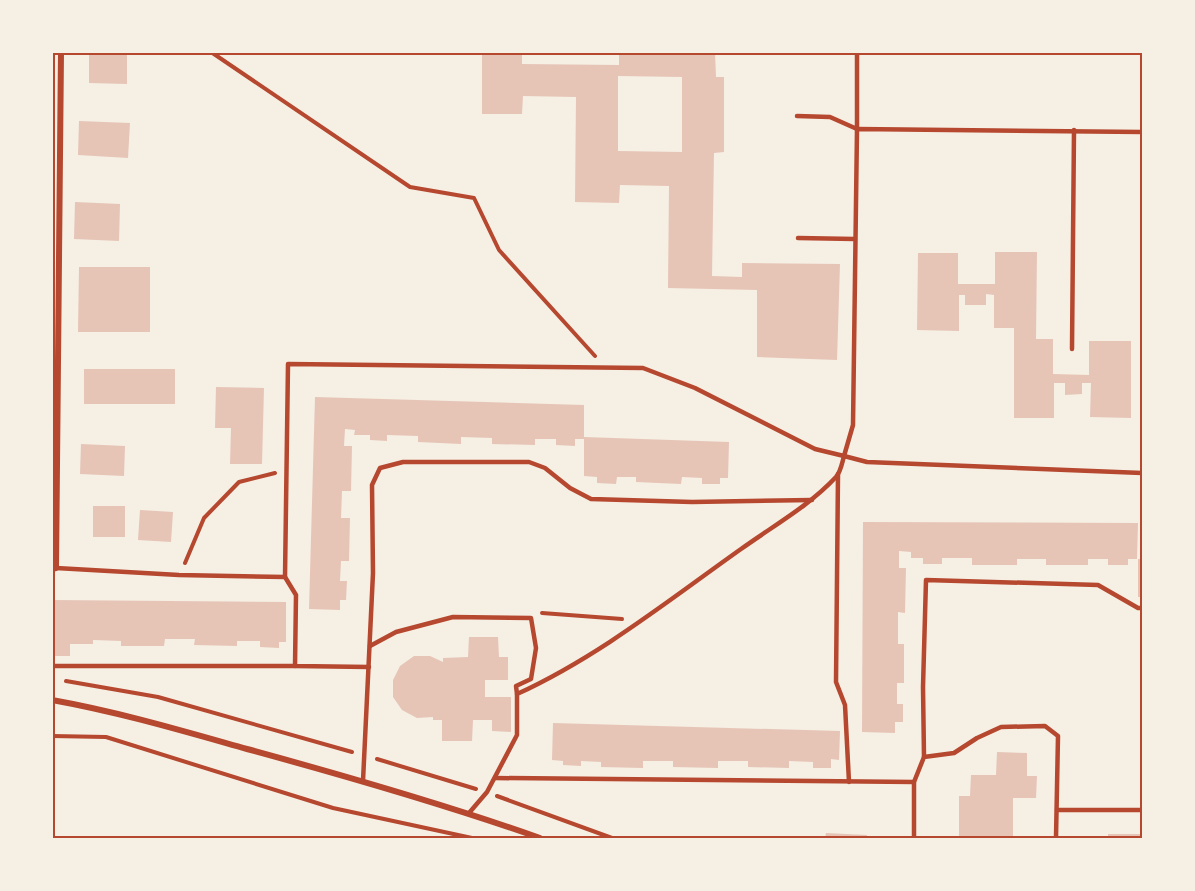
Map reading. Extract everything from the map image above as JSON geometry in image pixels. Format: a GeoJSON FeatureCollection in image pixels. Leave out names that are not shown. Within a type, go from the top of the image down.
{"type":"FeatureCollection","features":[{"type":"Feature","properties":{"kind":"street"},"geometry":{"type":"LineString","coordinates":[[54,568],[61,52]]}},
{"type":"Feature","properties":{"kind":"street"},"geometry":{"type":"LineString","coordinates":[[52,700],[109,711],[363,780],[540,838]]}},
{"type":"Feature","properties":{"kind":"lane"},"geometry":{"type":"LineString","coordinates":[[849,782],[845,705],[836,682],[838,474],[853,425],[857,52]]}},
{"type":"Feature","properties":{"kind":"lane"},"geometry":{"type":"LineString","coordinates":[[797,116],[830,117],[857,129],[1143,132]]}},
{"type":"Feature","properties":{"kind":"lane"},"geometry":{"type":"LineString","coordinates":[[1072,349],[1074,130]]}},
{"type":"Feature","properties":{"kind":"lane"},"geometry":{"type":"LineString","coordinates":[[798,238],[855,238]]}},
{"type":"Feature","properties":{"kind":"lane"},"geometry":{"type":"LineString","coordinates":[[295,666],[296,595],[285,577],[288,364],[644,368],[694,388],[814,449],[867,462],[1143,473]]}},
{"type":"Feature","properties":{"kind":"lane"},"geometry":{"type":"LineString","coordinates":[[363,780],[373,573],[372,484],[380,468],[403,462],[529,462],[545,468],[570,488],[591,499],[692,502],[812,500]]}},
{"type":"Feature","properties":{"kind":"lane"},"geometry":{"type":"LineString","coordinates":[[518,694],[548,680],[641,620],[773,525],[812,500],[838,474]]}},
{"type":"Feature","properties":{"kind":"lane"},"geometry":{"type":"LineString","coordinates":[[54,568],[179,575],[285,577]]}},
{"type":"Feature","properties":{"kind":"lane"},"geometry":{"type":"LineString","coordinates":[[914,838],[914,782],[924,757],[923,675],[926,580],[1098,585],[1138,608],[1143,608]]}},
{"type":"Feature","properties":{"kind":"lane"},"geometry":{"type":"LineString","coordinates":[[370,646],[396,632],[453,617],[531,618],[536,648],[531,679],[516,686],[518,694],[517,735],[487,792],[469,813]]}},
{"type":"Feature","properties":{"kind":"lane"},"geometry":{"type":"LineString","coordinates":[[52,666],[369,667]]}},
{"type":"Feature","properties":{"kind":"lane"},"geometry":{"type":"LineString","coordinates":[[924,757],[954,753],[977,738],[1001,727],[1045,726],[1058,736],[1056,838]]}},
{"type":"Feature","properties":{"kind":"lane"},"geometry":{"type":"LineString","coordinates":[[495,778],[914,782]]}},
{"type":"Feature","properties":{"kind":"lane"},"geometry":{"type":"LineString","coordinates":[[1057,810],[1143,810]]}},
{"type":"Feature","properties":{"kind":"path"},"geometry":{"type":"LineString","coordinates":[[211,52],[410,188],[474,198],[499,250],[605,367]]}},
{"type":"Feature","properties":{"kind":"path"},"geometry":{"type":"LineString","coordinates":[[179,575],[204,518],[239,482],[287,469]]}},
{"type":"Feature","properties":{"kind":"path"},"geometry":{"type":"LineString","coordinates":[[531,618],[540,612],[641,620]]}},
{"type":"Feature","properties":{"kind":"path"},"geometry":{"type":"LineString","coordinates":[[56,679],[159,697],[363,755],[487,792],[612,838]]}},
{"type":"Feature","properties":{"kind":"path"},"geometry":{"type":"LineString","coordinates":[[52,736],[106,737],[333,808],[471,838]]}},
{"type":"Feature","properties":{"kind":"building"},"geometry":{"type":"Polygon","coordinates":[[[89,52],[127,53],[127,84],[89,83],[89,52]]]}},
{"type":"Feature","properties":{"kind":"building"},"geometry":{"type":"Polygon","coordinates":[[[482,52],[522,52],[522,64],[619,65],[619,52],[715,52],[716,77],[724,77],[724,152],[714,153],[712,276],[742,277],[742,263],[840,264],[837,360],[757,357],[757,290],[668,288],[669,186],[620,185],[619,203],[575,202],[576,97],[523,96],[522,114],[482,114],[482,52]],[[618,76],[618,151],[682,152],[682,77],[618,76]]]}},
{"type":"Feature","properties":{"kind":"building"},"geometry":{"type":"Polygon","coordinates":[[[79,121],[130,123],[128,158],[78,155],[79,121]]]}},
{"type":"Feature","properties":{"kind":"building"},"geometry":{"type":"Polygon","coordinates":[[[75,202],[120,204],[119,241],[74,239],[75,202]]]}},
{"type":"Feature","properties":{"kind":"building"},"geometry":{"type":"Polygon","coordinates":[[[995,252],[1037,252],[1036,339],[1053,339],[1053,374],[1089,375],[1089,341],[1131,341],[1131,418],[1090,417],[1091,383],[1082,383],[1082,394],[1065,395],[1065,383],[1054,383],[1054,418],[1014,418],[1014,328],[994,328],[994,295],[986,294],[986,305],[965,305],[965,295],[959,295],[959,331],[917,330],[918,253],[958,253],[958,284],[995,284],[995,252]]]}},
{"type":"Feature","properties":{"kind":"building"},"geometry":{"type":"Polygon","coordinates":[[[79,267],[150,267],[150,332],[78,332],[79,267]]]}},
{"type":"Feature","properties":{"kind":"building"},"geometry":{"type":"Polygon","coordinates":[[[84,369],[175,369],[175,404],[84,404],[84,369]]]}},
{"type":"Feature","properties":{"kind":"building"},"geometry":{"type":"Polygon","coordinates":[[[216,387],[264,388],[262,464],[230,464],[231,428],[215,428],[216,387]]]}},
{"type":"Feature","properties":{"kind":"building"},"geometry":{"type":"Polygon","coordinates":[[[315,397],[584,405],[584,439],[575,439],[575,446],[556,445],[556,439],[535,439],[535,445],[492,444],[492,438],[461,437],[461,444],[418,442],[418,436],[387,435],[387,441],[370,440],[370,435],[354,435],[355,430],[345,429],[344,446],[352,446],[351,491],[342,491],[341,518],[350,518],[349,561],[341,561],[340,581],[347,581],[346,600],[340,600],[340,610],[309,609],[315,397]]]}},
{"type":"Feature","properties":{"kind":"building"},"geometry":{"type":"Polygon","coordinates":[[[584,437],[729,442],[728,478],[720,478],[720,484],[702,484],[702,478],[682,477],[681,484],[636,482],[636,477],[617,477],[616,484],[597,483],[597,477],[584,476],[584,437]]]}},
{"type":"Feature","properties":{"kind":"building"},"geometry":{"type":"Polygon","coordinates":[[[81,444],[125,446],[124,476],[80,474],[81,444]]]}},
{"type":"Feature","properties":{"kind":"building"},"geometry":{"type":"Polygon","coordinates":[[[93,506],[125,506],[125,537],[93,537],[93,506]]]}},
{"type":"Feature","properties":{"kind":"building"},"geometry":{"type":"Polygon","coordinates":[[[140,510],[173,512],[171,542],[138,540],[140,510]]]}},
{"type":"Feature","properties":{"kind":"building"},"geometry":{"type":"Polygon","coordinates":[[[863,522],[1138,523],[1137,559],[1128,559],[1128,565],[1108,565],[1108,559],[1088,559],[1088,565],[1046,565],[1046,559],[1017,559],[1017,565],[972,565],[972,558],[942,558],[942,564],[923,564],[923,558],[911,558],[911,552],[899,551],[899,568],[906,568],[905,613],[898,612],[898,644],[904,644],[904,683],[897,683],[897,704],[903,704],[903,722],[895,722],[895,733],[862,732],[863,522]]]}},
{"type":"Feature","properties":{"kind":"building"},"geometry":{"type":"Polygon","coordinates":[[[1138,559],[1142,559],[1142,597],[1138,597],[1138,559]]]}},
{"type":"Feature","properties":{"kind":"building"},"geometry":{"type":"Polygon","coordinates":[[[52,600],[286,602],[286,642],[279,642],[279,648],[260,647],[260,641],[237,641],[237,646],[194,645],[195,639],[165,639],[164,646],[121,646],[121,641],[93,640],[93,644],[70,644],[70,656],[52,656],[52,600]]]}},
{"type":"Feature","properties":{"kind":"building"},"geometry":{"type":"Polygon","coordinates":[[[469,637],[498,637],[499,657],[508,657],[508,680],[485,680],[485,697],[511,697],[511,732],[492,731],[492,720],[473,720],[472,741],[442,741],[442,720],[433,720],[433,717],[417,718],[402,710],[393,697],[393,680],[400,666],[414,656],[430,656],[443,662],[443,658],[468,657],[469,637]]]}},
{"type":"Feature","properties":{"kind":"building"},"geometry":{"type":"Polygon","coordinates":[[[553,723],[840,731],[839,760],[831,759],[831,768],[813,768],[813,762],[789,761],[789,768],[748,767],[748,761],[718,761],[718,768],[673,767],[673,761],[643,761],[643,768],[601,767],[601,762],[581,761],[581,766],[563,765],[563,761],[552,760],[553,723]]]}},
{"type":"Feature","properties":{"kind":"building"},"geometry":{"type":"Polygon","coordinates":[[[997,752],[1027,753],[1027,776],[1037,776],[1036,798],[1013,798],[1013,837],[969,838],[969,836],[959,836],[959,796],[970,796],[971,775],[996,775],[997,752]]]}},
{"type":"Feature","properties":{"kind":"building"},"geometry":{"type":"Polygon","coordinates":[[[826,833],[867,835],[867,838],[825,838],[826,833]]]}},
{"type":"Feature","properties":{"kind":"building"},"geometry":{"type":"Polygon","coordinates":[[[1108,834],[1142,834],[1142,838],[1108,838],[1108,834]]]}}]}
